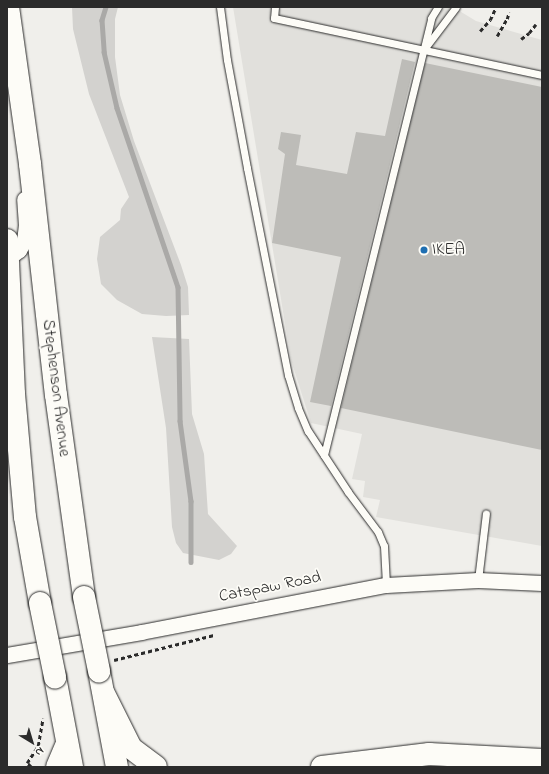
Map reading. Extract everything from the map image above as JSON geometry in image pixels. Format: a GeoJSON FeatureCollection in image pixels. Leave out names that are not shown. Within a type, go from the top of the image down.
{"type":"FeatureCollection","features":[{"type":"Feature","properties":{"kind":"main road","name":"Stephenson Avenue"},"geometry":{"type":"LineString","coordinates":[[8,7],[30,164],[56,395],[84,597],[104,666],[104,694],[117,767]]}},
{"type":"Feature","properties":{"kind":"main road"},"geometry":{"type":"LineString","coordinates":[[7,252],[11,385],[25,517],[72,767]]}},
{"type":"Feature","properties":{"kind":"main road"},"geometry":{"type":"LineString","coordinates":[[104,694],[131,748],[150,764],[156,767]]}},
{"type":"Feature","properties":{"kind":"main road"},"geometry":{"type":"LineString","coordinates":[[57,767],[67,744]]}},
{"type":"Feature","properties":{"kind":"main road"},"geometry":{"type":"LineString","coordinates":[[322,767],[429,754],[542,760]]}},
{"type":"Feature","properties":{"kind":"street"},"geometry":{"type":"LineString","coordinates":[[7,252],[19,250],[24,242],[26,225],[23,187],[24,176],[30,164]]}},
{"type":"Feature","properties":{"kind":"street","name":"Catspaw Road"},"geometry":{"type":"LineString","coordinates":[[7,655],[134,633],[386,584],[478,580],[542,583]]}},
{"type":"Feature","properties":{"kind":"lane"},"geometry":{"type":"LineString","coordinates":[[220,7],[227,60],[280,340],[298,408],[308,431],[348,492],[378,532],[384,546],[386,584]]}},
{"type":"Feature","properties":{"kind":"lane"},"geometry":{"type":"LineString","coordinates":[[276,7],[274,18],[542,75]]}},
{"type":"Feature","properties":{"kind":"lane"},"geometry":{"type":"LineString","coordinates":[[324,455],[431,18],[438,7]]}},
{"type":"Feature","properties":{"kind":"lane"},"geometry":{"type":"LineString","coordinates":[[423,50],[456,7]]}},
{"type":"Feature","properties":{"kind":"lane"},"geometry":{"type":"LineString","coordinates":[[478,580],[486,513]]}},
{"type":"Feature","properties":{"kind":"path"},"geometry":{"type":"LineString","coordinates":[[480,31],[490,20],[496,7]]}},
{"type":"Feature","properties":{"kind":"path"},"geometry":{"type":"LineString","coordinates":[[497,36],[507,19],[509,12]]}},
{"type":"Feature","properties":{"kind":"path"},"geometry":{"type":"LineString","coordinates":[[521,39],[536,24]]}},
{"type":"Feature","properties":{"kind":"path"},"geometry":{"type":"LineString","coordinates":[[104,666],[217,634]]}},
{"type":"Feature","properties":{"kind":"path"},"geometry":{"type":"LineString","coordinates":[[30,767],[27,763],[38,746],[43,717]]}},
{"type":"Feature","properties":{"kind":"shaded area"},"geometry":{"type":"Polygon","coordinates":[[[72,7],[118,7],[115,19],[115,57],[120,95],[134,141],[188,287],[189,315],[166,316],[142,314],[117,300],[101,284],[97,259],[100,237],[120,220],[121,209],[129,197],[89,94],[73,29],[72,7]]]}},
{"type":"Feature","properties":{"kind":"shaded area"},"geometry":{"type":"Polygon","coordinates":[[[233,7],[453,7],[476,21],[542,40],[542,546],[376,517],[380,500],[363,497],[365,481],[352,479],[362,434],[311,423],[291,360],[233,7]]]}},
{"type":"Feature","properties":{"kind":"shaded area"},"geometry":{"type":"Polygon","coordinates":[[[152,337],[189,339],[192,414],[204,454],[208,514],[237,546],[231,554],[219,560],[183,553],[176,543],[172,527],[166,428],[152,337]]]}},
{"type":"Feature","properties":{"kind":"building"},"geometry":{"type":"Polygon","coordinates":[[[402,59],[415,62],[331,406],[310,402],[341,257],[272,243],[285,154],[278,149],[281,132],[301,135],[296,165],[347,174],[356,132],[385,136],[402,59]]]}},
{"type":"Feature","properties":{"kind":"building","name":"IKEA"},"geometry":{"type":"Polygon","coordinates":[[[425,63],[542,87],[542,450],[341,408],[425,63]]]}},
{"type":"Feature","properties":{"kind":"waterway"},"geometry":{"type":"LineString","coordinates":[[106,7],[102,20],[104,52],[117,108],[178,287],[180,421],[191,501],[191,562]]}},
{"type":"Feature","properties":{"kind":"place","name":"IKEA"},"geometry":{"type":"Point","coordinates":[424,250]}}]}
